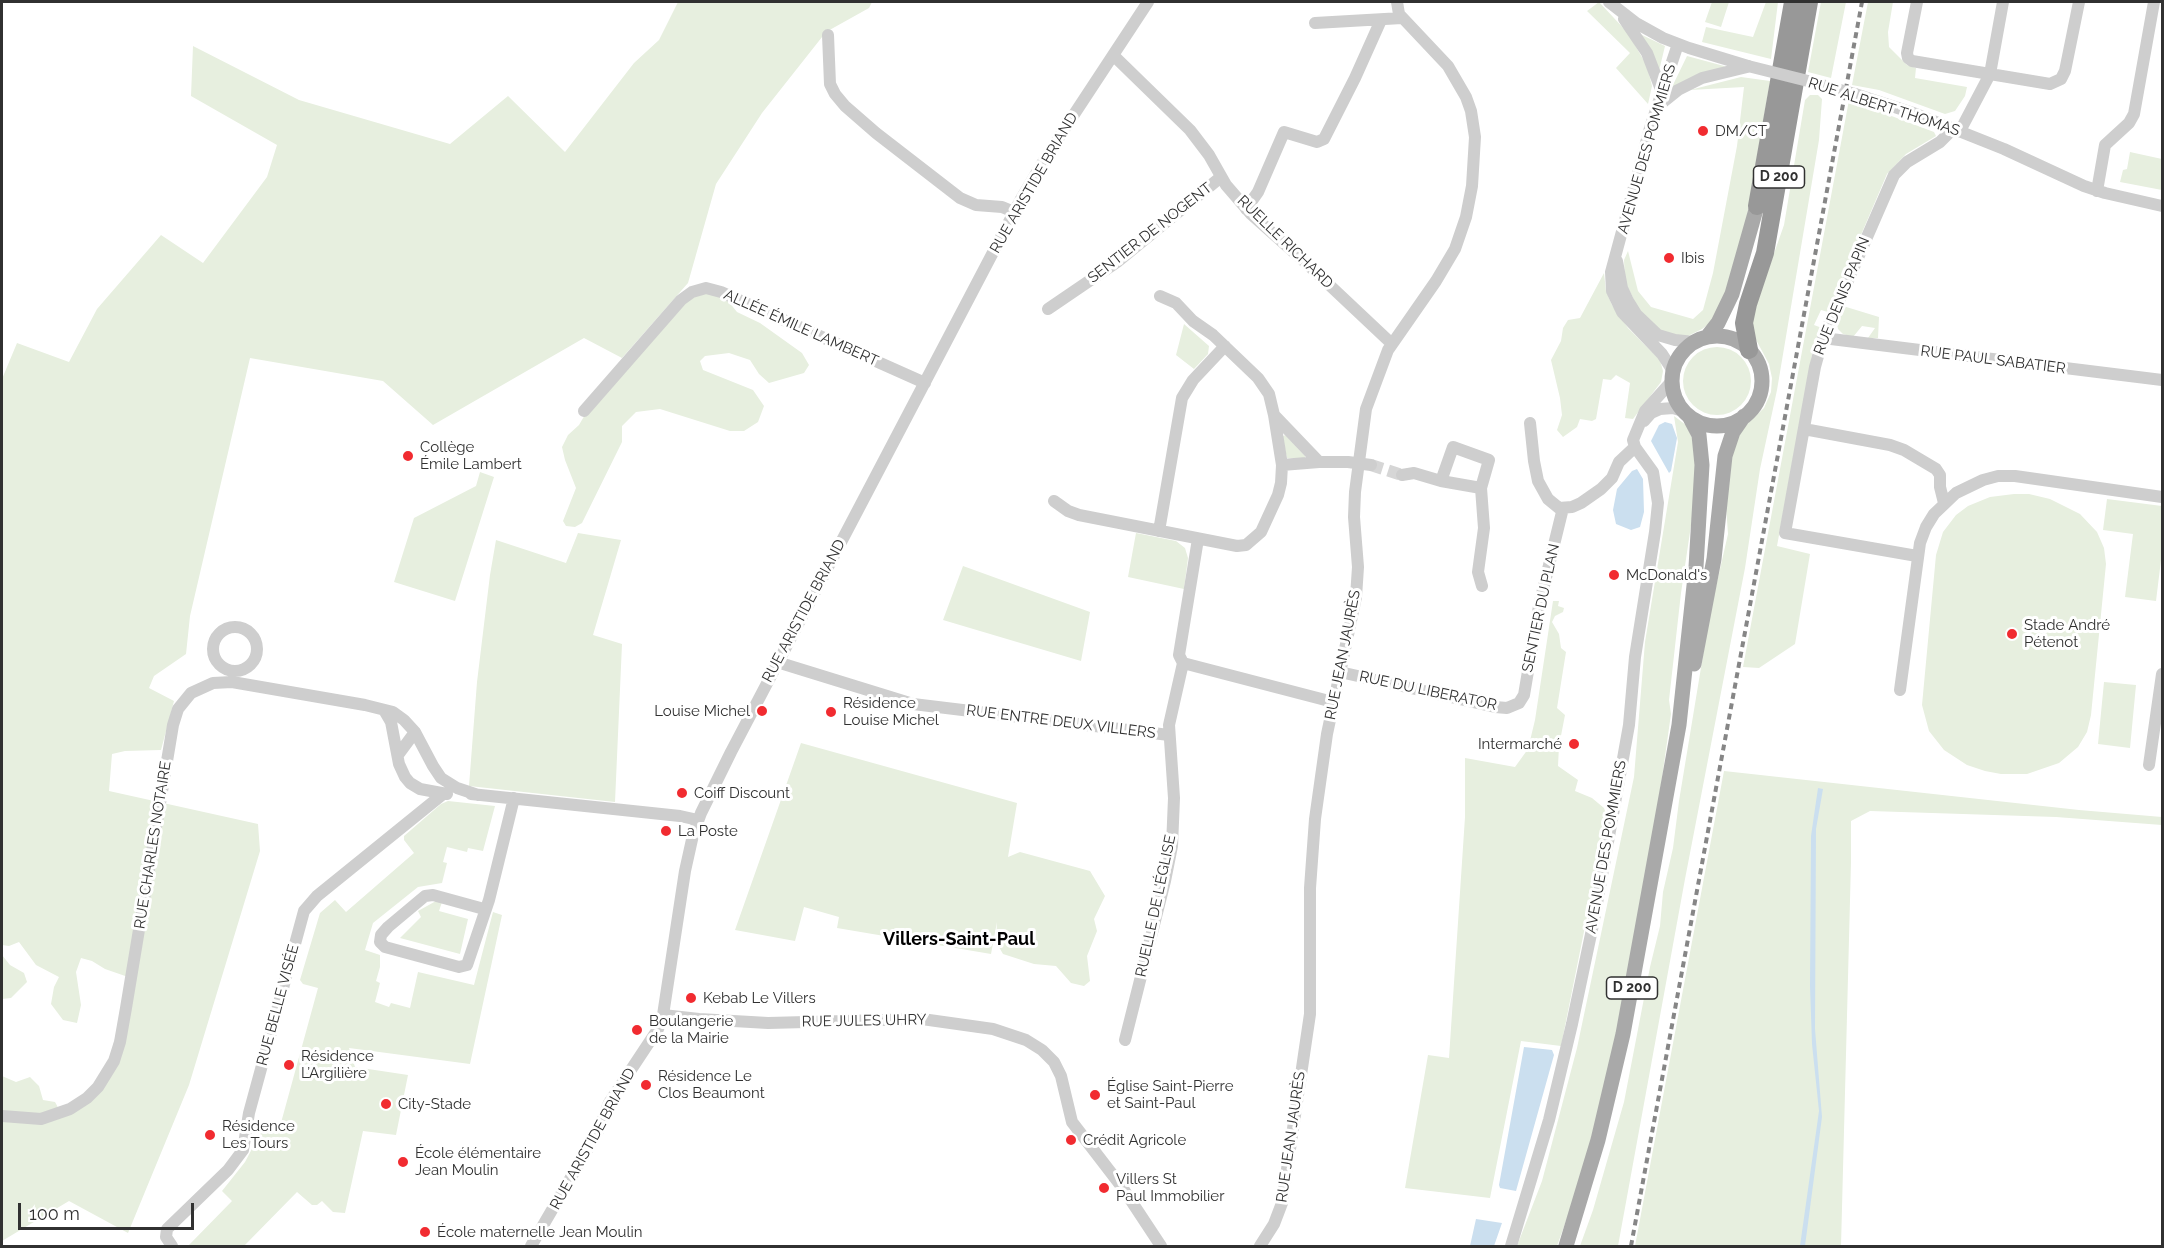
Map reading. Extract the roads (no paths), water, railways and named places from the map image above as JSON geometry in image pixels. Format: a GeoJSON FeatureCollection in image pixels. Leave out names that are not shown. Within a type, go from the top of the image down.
{"type":"FeatureCollection","features":[{"type":"Feature","properties":{"kind":"highway","name":"D 200"},"geometry":{"type":"LineString","coordinates":[[1757,206],[1793,2]]}},
{"type":"Feature","properties":{"kind":"highway","name":"D 200"},"geometry":{"type":"LineString","coordinates":[[1749,350],[1744,323],[1765,253],[1809,2]]}},
{"type":"Feature","properties":{"kind":"main road","name":"D 200"},"geometry":{"type":"LineString","coordinates":[[1700,340],[1718,323],[1732,294],[1757,206]]}},
{"type":"Feature","properties":{"kind":"main road"},"geometry":{"type":"LineString","coordinates":[[1730,338],[1749,350],[1758,364],[1762,381],[1756,403],[1744,416],[1734,422],[1717,426],[1699,422],[1686,414],[1675,397],[1672,376],[1681,354],[1700,340],[1730,338]]}},
{"type":"Feature","properties":{"kind":"main road","name":"D 200"},"geometry":{"type":"LineString","coordinates":[[1566,1246],[1598,1140],[1623,1034],[1678,725],[1696,567],[1702,465],[1699,435],[1686,414]]}},
{"type":"Feature","properties":{"kind":"main road","name":"D 200"},"geometry":{"type":"LineString","coordinates":[[1678,725],[1692,674],[1708,596],[1725,456],[1733,432],[1744,416]]}},
{"type":"Feature","properties":{"kind":"street","name":"RUE ARISTIDE BRIAND"},"geometry":{"type":"LineString","coordinates":[[531,1246],[598,1131],[609,1103],[654,1036],[663,1015],[685,871],[698,820],[777,662],[1014,212],[1046,157],[1148,2]]}},
{"type":"Feature","properties":{"kind":"street","name":"RUE JEAN JAURÈS"},"geometry":{"type":"LineString","coordinates":[[1260,1246],[1274,1224],[1282,1203],[1310,1014],[1312,860],[1318,799],[1333,702],[1356,597],[1358,560],[1354,517],[1358,463],[1368,402],[1385,356],[1455,249],[1469,203],[1476,152],[1471,111],[1460,83],[1438,54],[1402,18],[1397,11],[1396,2]]}},
{"type":"Feature","properties":{"kind":"street"},"geometry":{"type":"LineString","coordinates":[[1917,2],[1908,58],[1912,61],[2050,84],[2061,79],[2065,71],[2079,2]]}},
{"type":"Feature","properties":{"kind":"street"},"geometry":{"type":"LineString","coordinates":[[1957,130],[1990,74],[2003,2]]}},
{"type":"Feature","properties":{"kind":"street"},"geometry":{"type":"LineString","coordinates":[[2097,190],[2105,145],[2129,123],[2134,114],[2154,2]]}},
{"type":"Feature","properties":{"kind":"street"},"geometry":{"type":"LineString","coordinates":[[1613,5],[1647,54],[1662,92]]}},
{"type":"Feature","properties":{"kind":"street","name":"RUE ALBERT THOMAS"},"geometry":{"type":"LineString","coordinates":[[1613,5],[1644,28],[1678,44],[1748,66],[1854,94],[1957,130],[2097,190],[2163,206]]}},
{"type":"Feature","properties":{"kind":"street"},"geometry":{"type":"LineString","coordinates":[[1315,23],[1402,18]]}},
{"type":"Feature","properties":{"kind":"street"},"geometry":{"type":"LineString","coordinates":[[1246,209],[1258,192],[1284,132],[1317,142],[1324,139],[1381,20]]}},
{"type":"Feature","properties":{"kind":"street"},"geometry":{"type":"LineString","coordinates":[[828,35],[830,84],[845,106],[960,198],[976,205],[1002,207],[1014,212]]}},
{"type":"Feature","properties":{"kind":"street","name":"AVENUE DES POMMIERS"},"geometry":{"type":"LineString","coordinates":[[1672,376],[1662,354],[1626,318],[1612,291],[1611,279],[1657,106],[1678,44]]}},
{"type":"Feature","properties":{"kind":"street","name":"RUELLE RICHARD"},"geometry":{"type":"LineString","coordinates":[[1113,55],[1190,130],[1209,155],[1221,177],[1246,209],[1392,344]]}},
{"type":"Feature","properties":{"kind":"street"},"geometry":{"type":"LineString","coordinates":[[1657,106],[1678,90],[1695,81],[1748,66]]}},
{"type":"Feature","properties":{"kind":"street","name":"RUE DENIS PAPIN"},"geometry":{"type":"LineString","coordinates":[[1917,556],[1785,533],[1815,367],[1823,338],[1894,175],[1907,162],[1957,130]]}},
{"type":"Feature","properties":{"kind":"street","name":"SENTIER DE NOGENT"},"geometry":{"type":"LineString","coordinates":[[1048,309],[1117,262],[1221,177]]}},
{"type":"Feature","properties":{"kind":"street","name":"AVENUE DES POMMIERS"},"geometry":{"type":"LineString","coordinates":[[1616,254],[1622,288],[1636,314],[1662,337],[1700,340]]}},
{"type":"Feature","properties":{"kind":"street","name":"ALLÉE ÉMILE LAMBERT"},"geometry":{"type":"LineString","coordinates":[[584,411],[681,300],[692,292],[706,288],[721,292],[925,383]]}},
{"type":"Feature","properties":{"kind":"street"},"geometry":{"type":"LineString","coordinates":[[1053,501],[1073,514],[1237,546],[1246,545],[1261,532],[1281,483],[1282,465],[1269,394],[1263,383],[1225,346],[1192,321],[1176,303],[1160,296]]}},
{"type":"Feature","properties":{"kind":"street","name":"RUE PAUL SABATIER"},"geometry":{"type":"LineString","coordinates":[[1823,338],[2163,380]]}},
{"type":"Feature","properties":{"kind":"street"},"geometry":{"type":"LineString","coordinates":[[1159,531],[1182,398],[1193,380],[1225,346]]}},
{"type":"Feature","properties":{"kind":"street"},"geometry":{"type":"LineString","coordinates":[[1530,423],[1538,481],[1551,503],[1563,508],[1581,503],[1612,478],[1618,462],[1635,447],[1633,440],[1648,405],[1672,376]]}},
{"type":"Feature","properties":{"kind":"street"},"geometry":{"type":"LineString","coordinates":[[1636,432],[1655,411],[1673,408],[1686,414]]}},
{"type":"Feature","properties":{"kind":"street"},"geometry":{"type":"LineString","coordinates":[[1274,415],[1319,462]]}},
{"type":"Feature","properties":{"kind":"street"},"geometry":{"type":"LineString","coordinates":[[1804,429],[1890,445],[1904,450],[1936,469],[1940,475],[1944,503]]}},
{"type":"Feature","properties":{"kind":"street"},"geometry":{"type":"LineString","coordinates":[[1441,481],[1453,447],[1489,460],[1481,488],[1484,528],[1478,572],[1482,586]]}},
{"type":"Feature","properties":{"kind":"street","name":"AVENUE DES POMMIERS"},"geometry":{"type":"LineString","coordinates":[[1510,1246],[1549,1120],[1572,1024],[1594,920],[1629,725],[1635,657],[1658,502],[1653,472],[1635,447]]}},
{"type":"Feature","properties":{"kind":"street"},"geometry":{"type":"LineString","coordinates":[[1282,465],[1319,462],[1371,465]]}},
{"type":"Feature","properties":{"kind":"street"},"geometry":{"type":"LineString","coordinates":[[1402,474],[1414,474],[1481,488]]}},
{"type":"Feature","properties":{"kind":"street"},"geometry":{"type":"LineString","coordinates":[[1900,690],[1917,556],[1926,527],[1944,503],[1969,485],[2007,476],[2163,497]]}},
{"type":"Feature","properties":{"kind":"street","name":"SENTIER DU PLAN"},"geometry":{"type":"LineString","coordinates":[[1516,705],[1524,695],[1539,606],[1563,508]]}},
{"type":"Feature","properties":{"kind":"street","name":"RUE ENTRE DEUX VILLERS"},"geometry":{"type":"LineString","coordinates":[[777,662],[913,704],[1169,735],[1170,716],[1183,663],[1179,655],[1198,539]]}},
{"type":"Feature","properties":{"kind":"street"},"geometry":{"type":"LineString","coordinates":[[1183,663],[1333,702]]}},
{"type":"Feature","properties":{"kind":"street","name":"RUE DU LIBERATOR"},"geometry":{"type":"LineString","coordinates":[[1340,672],[1495,707],[1507,708],[1516,705]]}},
{"type":"Feature","properties":{"kind":"street"},"geometry":{"type":"LineString","coordinates":[[2150,765],[2163,674]]}},
{"type":"Feature","properties":{"kind":"street","name":"RUE CHARLES NOTAIRE"},"geometry":{"type":"LineString","coordinates":[[2,1116],[41,1119],[61,1113],[87,1098],[110,1070],[120,1042],[175,717],[182,703],[191,693],[227,676],[384,710],[398,715],[415,732],[441,778],[457,788],[478,795]]}},
{"type":"Feature","properties":{"kind":"street","name":"RUE CHARLES NOTAIRE"},"geometry":{"type":"LineString","coordinates":[[384,710],[391,722],[402,771],[410,783],[420,789],[443,794],[514,798],[698,820]]}},
{"type":"Feature","properties":{"kind":"street"},"geometry":{"type":"LineString","coordinates":[[398,755],[415,732]]}},
{"type":"Feature","properties":{"kind":"street","name":"RUELLE DE L'ÉGLISE"},"geometry":{"type":"LineString","coordinates":[[1125,1040],[1172,846],[1174,798],[1169,735]]}},
{"type":"Feature","properties":{"kind":"street","name":"RUE BELLE VISÉE"},"geometry":{"type":"LineString","coordinates":[[172,1246],[166,1237],[167,1229],[228,1170],[243,1150],[249,1113],[304,911],[317,896],[443,794]]}},
{"type":"Feature","properties":{"kind":"street"},"geometry":{"type":"LineString","coordinates":[[484,909],[433,895],[425,896],[388,927],[381,935],[380,942],[385,946],[459,967],[469,962],[484,909],[489,900],[514,798]]}},
{"type":"Feature","properties":{"kind":"street","name":"RUE JULES UHRY"},"geometry":{"type":"LineString","coordinates":[[663,1015],[768,1023],[922,1019],[993,1029],[1026,1040],[1042,1050],[1054,1062],[1072,1122],[1122,1187],[1161,1246]]}},
{"type":"Feature","properties":{"kind":"water"},"geometry":{"type":"Polygon","coordinates":[[[1665,422],[1672,424],[1677,438],[1669,473],[1651,441],[1659,425],[1665,422]]]}},
{"type":"Feature","properties":{"kind":"water"},"geometry":{"type":"Polygon","coordinates":[[[1637,469],[1643,479],[1644,512],[1640,527],[1631,530],[1616,524],[1613,510],[1617,489],[1632,471],[1637,469]]]}},
{"type":"Feature","properties":{"kind":"water"},"geometry":{"type":"Polygon","coordinates":[[[1818,788],[1823,789],[1816,829],[1815,1029],[1822,1117],[1805,1246],[1800,1246],[1819,1111],[1812,1044],[1810,986],[1811,836],[1818,788]]]}},
{"type":"Feature","properties":{"kind":"water"},"geometry":{"type":"Polygon","coordinates":[[[1524,1047],[1552,1050],[1554,1055],[1516,1191],[1500,1188],[1499,1185],[1524,1047]]]}},
{"type":"Feature","properties":{"kind":"water"},"geometry":{"type":"Polygon","coordinates":[[[1476,1219],[1502,1223],[1494,1246],[1470,1246],[1476,1219]]]}},
{"type":"Feature","properties":{"kind":"tunnel"},"geometry":{"type":"LineString","coordinates":[[1371,465],[1402,475]]}},
{"type":"Feature","properties":{"kind":"railway"},"geometry":{"type":"LineString","coordinates":[[1631,1246],[1862,2]]}},
{"type":"Feature","properties":{"kind":"place","name":"DM/CT"},"geometry":{"type":"Point","coordinates":[1703,131]}},
{"type":"Feature","properties":{"kind":"place","name":"Ibis"},"geometry":{"type":"Point","coordinates":[1669,258]}},
{"type":"Feature","properties":{"kind":"place","name":"Collège Émile Lambert"},"geometry":{"type":"Point","coordinates":[408,456]}},
{"type":"Feature","properties":{"kind":"place","name":"McDonald's"},"geometry":{"type":"Point","coordinates":[1614,575]}},
{"type":"Feature","properties":{"kind":"place","name":"Stade André Pétenot"},"geometry":{"type":"Point","coordinates":[2012,634]}},
{"type":"Feature","properties":{"kind":"place","name":"Louise Michel"},"geometry":{"type":"Point","coordinates":[762,711]}},
{"type":"Feature","properties":{"kind":"place","name":"Résidence Louise Michel"},"geometry":{"type":"Point","coordinates":[831,712]}},
{"type":"Feature","properties":{"kind":"place","name":"Intermarché"},"geometry":{"type":"Point","coordinates":[1574,744]}},
{"type":"Feature","properties":{"kind":"place","name":"Coiff Discount"},"geometry":{"type":"Point","coordinates":[682,793]}},
{"type":"Feature","properties":{"kind":"place","name":"La Poste"},"geometry":{"type":"Point","coordinates":[666,831]}},
{"type":"Feature","properties":{"kind":"place","name":"Kebab Le Villers"},"geometry":{"type":"Point","coordinates":[691,998]}},
{"type":"Feature","properties":{"kind":"place","name":"Boulangerie de la Mairie"},"geometry":{"type":"Point","coordinates":[637,1030]}},
{"type":"Feature","properties":{"kind":"place","name":"Résidence L’Argilière"},"geometry":{"type":"Point","coordinates":[289,1065]}},
{"type":"Feature","properties":{"kind":"place","name":"Résidence Le Clos Beaumont"},"geometry":{"type":"Point","coordinates":[646,1085]}},
{"type":"Feature","properties":{"kind":"place","name":"Église Saint-Pierre et Saint-Paul"},"geometry":{"type":"Point","coordinates":[1095,1095]}},
{"type":"Feature","properties":{"kind":"place","name":"City-Stade"},"geometry":{"type":"Point","coordinates":[386,1104]}},
{"type":"Feature","properties":{"kind":"place","name":"Résidence Les Tours"},"geometry":{"type":"Point","coordinates":[210,1135]}},
{"type":"Feature","properties":{"kind":"place","name":"Crédit Agricole"},"geometry":{"type":"Point","coordinates":[1071,1140]}},
{"type":"Feature","properties":{"kind":"place","name":"École élémentaire Jean Moulin"},"geometry":{"type":"Point","coordinates":[403,1162]}},
{"type":"Feature","properties":{"kind":"place","name":"Villers St Paul Immobilier"},"geometry":{"type":"Point","coordinates":[1104,1188]}},
{"type":"Feature","properties":{"kind":"place","name":"École maternelle Jean Moulin"},"geometry":{"type":"Point","coordinates":[425,1232]}},
{"type":"Feature","properties":{"kind":"district","name":"Villers-Saint-Paul"},"geometry":{"type":"Point","coordinates":[959,940]}}]}
